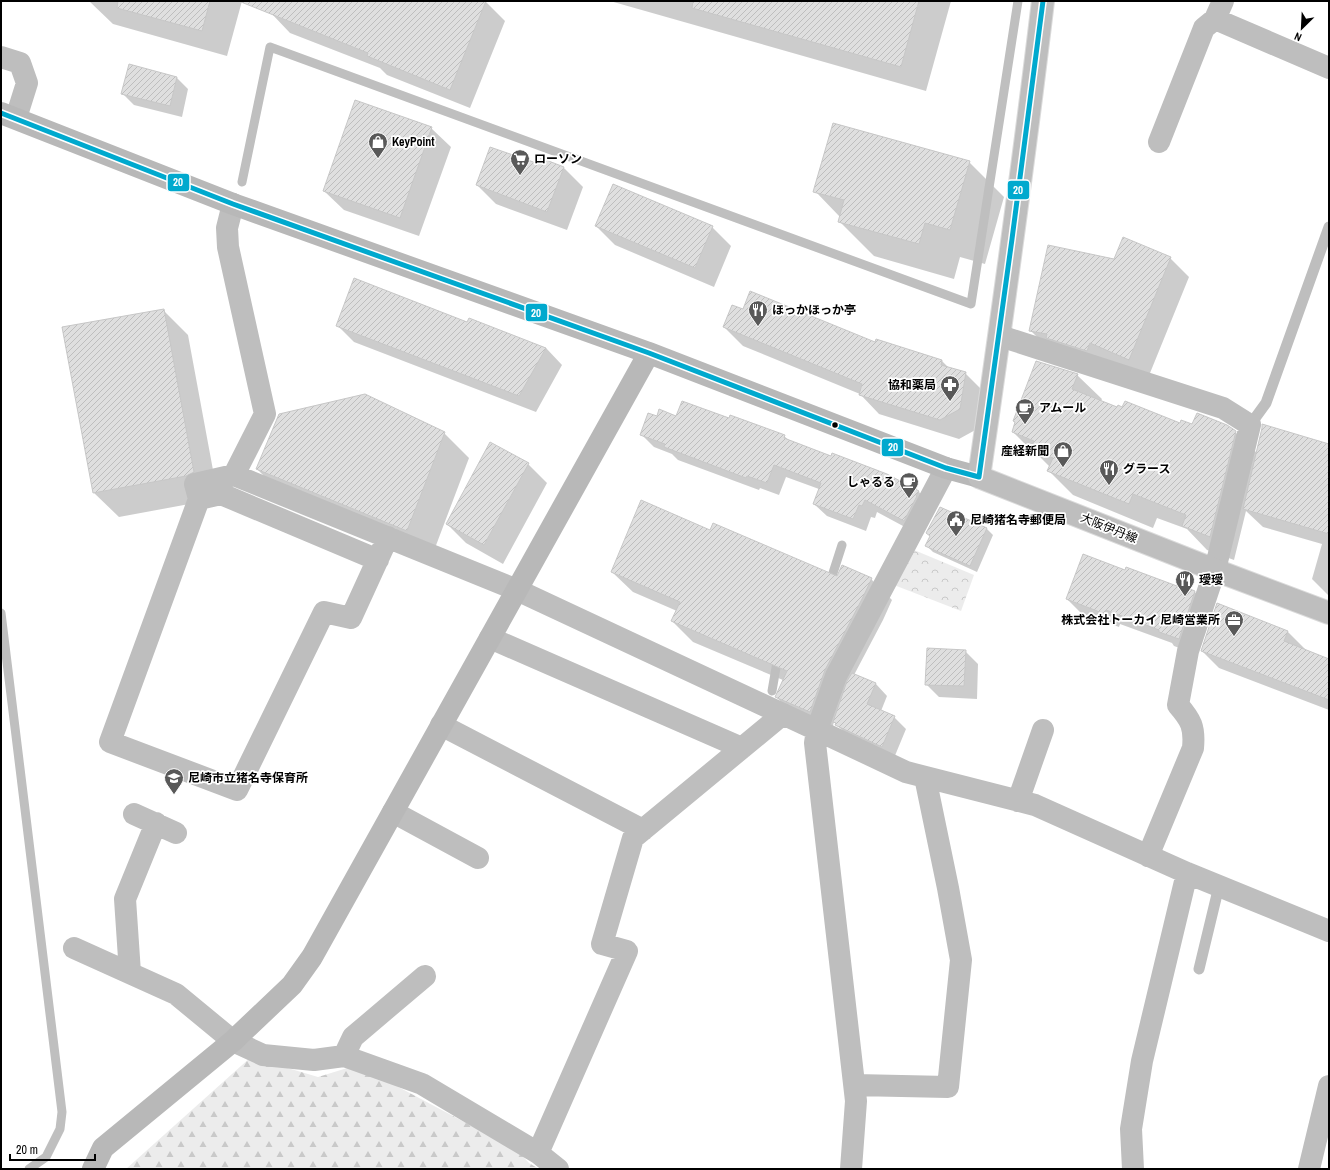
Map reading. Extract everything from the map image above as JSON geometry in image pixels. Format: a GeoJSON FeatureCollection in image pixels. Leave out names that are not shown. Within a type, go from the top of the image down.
{"type":"FeatureCollection","features":[{"type":"Feature","properties":{"kind":"street"},"geometry":{"type":"LineString","coordinates":[[1,57],[20,63],[27,83],[8,116],[233,204],[649,353],[946,468],[979,477],[1000,336],[1043,1]]}},
{"type":"Feature","properties":{"kind":"street"},"geometry":{"type":"LineString","coordinates":[[1159,142],[1204,28],[1219,10],[1329,68]]}},
{"type":"Feature","properties":{"kind":"street"},"geometry":{"type":"LineString","coordinates":[[233,204],[227,228],[228,247],[265,414],[234,475]]}},
{"type":"Feature","properties":{"kind":"street"},"geometry":{"type":"LineString","coordinates":[[1000,336],[1223,408],[1250,425],[1215,570],[1188,651],[1178,705],[1190,719],[1194,736],[1193,748],[1148,856]]}},
{"type":"Feature","properties":{"kind":"street"},"geometry":{"type":"LineString","coordinates":[[93,1169],[104,1148],[233,1041],[292,985],[312,958],[649,353]]}},
{"type":"Feature","properties":{"kind":"street"},"geometry":{"type":"LineString","coordinates":[[851,1169],[856,1101],[855,1086],[815,743],[817,730],[836,676],[946,468]]}},
{"type":"Feature","properties":{"kind":"street"},"geometry":{"type":"LineString","coordinates":[[388,537],[350,618],[324,612],[237,790],[110,742],[199,500],[194,484],[234,475],[388,537],[517,590],[906,772],[1035,805],[1187,873],[1329,931]]}},
{"type":"Feature","properties":{"kind":"street","name":"大阪伊丹線"},"geometry":{"type":"LineString","coordinates":[[979,477],[1215,570],[1329,613]]}},
{"type":"Feature","properties":{"kind":"street"},"geometry":{"type":"LineString","coordinates":[[199,500],[221,494],[378,560]]}},
{"type":"Feature","properties":{"kind":"street"},"geometry":{"type":"LineString","coordinates":[[490,638],[742,748]]}},
{"type":"Feature","properties":{"kind":"street"},"geometry":{"type":"LineString","coordinates":[[538,1153],[627,951],[602,944],[633,838],[783,714]]}},
{"type":"Feature","properties":{"kind":"street"},"geometry":{"type":"LineString","coordinates":[[441,725],[643,830]]}},
{"type":"Feature","properties":{"kind":"street"},"geometry":{"type":"LineString","coordinates":[[1018,801],[1043,730]]}},
{"type":"Feature","properties":{"kind":"street"},"geometry":{"type":"LineString","coordinates":[[855,1086],[948,1087],[961,960],[925,777]]}},
{"type":"Feature","properties":{"kind":"street"},"geometry":{"type":"LineString","coordinates":[[393,812],[478,858]]}},
{"type":"Feature","properties":{"kind":"street"},"geometry":{"type":"LineString","coordinates":[[134,814],[176,833]]}},
{"type":"Feature","properties":{"kind":"street"},"geometry":{"type":"LineString","coordinates":[[130,973],[125,899],[156,823]]}},
{"type":"Feature","properties":{"kind":"street"},"geometry":{"type":"LineString","coordinates":[[1133,1169],[1131,1129],[1142,1061],[1187,873]]}},
{"type":"Feature","properties":{"kind":"street"},"geometry":{"type":"LineString","coordinates":[[74,948],[176,994],[233,1041],[263,1055],[314,1060],[344,1056],[422,1084],[538,1153],[558,1169]]}},
{"type":"Feature","properties":{"kind":"street"},"geometry":{"type":"LineString","coordinates":[[344,1056],[353,1037],[425,976]]}},
{"type":"Feature","properties":{"kind":"street"},"geometry":{"type":"LineString","coordinates":[[1309,1169],[1329,1086]]}},
{"type":"Feature","properties":{"kind":"lane"},"geometry":{"type":"LineString","coordinates":[[1250,425],[1266,403],[1329,227]]}},
{"type":"Feature","properties":{"kind":"lane"},"geometry":{"type":"LineString","coordinates":[[1199,969],[1219,886]]}},
{"type":"Feature","properties":{"kind":"green space"},"geometry":{"type":"Polygon","coordinates":[[[914,550],[974,575],[961,611],[894,585],[914,550]]]}},
{"type":"Feature","properties":{"kind":"green space"},"geometry":{"type":"Polygon","coordinates":[[[251,1057],[318,1077],[357,1065],[517,1150],[529,1163],[539,1169],[126,1169],[251,1057]]]}},
{"type":"Feature","properties":{"kind":"building"},"geometry":{"type":"Polygon","coordinates":[[[118,1],[210,1],[202,31],[117,8],[118,1]]]}},
{"type":"Feature","properties":{"kind":"building"},"geometry":{"type":"Polygon","coordinates":[[[241,1],[486,1],[450,90],[367,56],[368,53],[241,1]]]}},
{"type":"Feature","properties":{"kind":"building"},"geometry":{"type":"Polygon","coordinates":[[[693,1],[919,1],[901,67],[692,8],[693,1]]]}},
{"type":"Feature","properties":{"kind":"building"},"geometry":{"type":"Polygon","coordinates":[[[129,64],[177,77],[170,106],[121,94],[129,64]]]}},
{"type":"Feature","properties":{"kind":"building","name":"KeyPoint"},"geometry":{"type":"Polygon","coordinates":[[[355,100],[432,127],[400,218],[323,191],[355,100]]]}},
{"type":"Feature","properties":{"kind":"building"},"geometry":{"type":"Polygon","coordinates":[[[833,123],[970,161],[950,230],[925,223],[919,244],[838,222],[844,200],[813,192],[833,123]]]}},
{"type":"Feature","properties":{"kind":"building","name":"ローソン"},"geometry":{"type":"Polygon","coordinates":[[[490,147],[539,164],[541,158],[564,167],[547,212],[476,185],[490,147]]]}},
{"type":"Feature","properties":{"kind":"building"},"geometry":{"type":"Polygon","coordinates":[[[613,184],[713,226],[695,268],[595,226],[613,184]]]}},
{"type":"Feature","properties":{"kind":"building"},"geometry":{"type":"Polygon","coordinates":[[[1123,237],[1171,257],[1129,360],[1090,343],[1087,351],[1046,338],[1047,334],[1029,331],[1048,245],[1114,259],[1123,237]]]}},
{"type":"Feature","properties":{"kind":"building"},"geometry":{"type":"Polygon","coordinates":[[[354,278],[467,322],[469,318],[546,348],[519,396],[336,326],[354,278]]]}},
{"type":"Feature","properties":{"kind":"building"},"geometry":{"type":"Polygon","coordinates":[[[750,291],[875,342],[876,339],[942,360],[941,365],[966,372],[960,409],[940,420],[859,395],[862,384],[723,327],[732,305],[743,309],[750,291]]]}},
{"type":"Feature","properties":{"kind":"building"},"geometry":{"type":"Polygon","coordinates":[[[164,309],[194,472],[186,476],[93,493],[62,327],[164,309]]]}},
{"type":"Feature","properties":{"kind":"building"},"geometry":{"type":"Polygon","coordinates":[[[1036,361],[1078,374],[1072,389],[1117,407],[1118,405],[1122,407],[1125,401],[1180,423],[1181,420],[1192,424],[1197,413],[1227,425],[1236,431],[1210,537],[1182,526],[1186,515],[1133,494],[1129,504],[1047,471],[1053,458],[1031,449],[1034,441],[1012,432],[1015,422],[1013,421],[1036,361]]]}},
{"type":"Feature","properties":{"kind":"building"},"geometry":{"type":"Polygon","coordinates":[[[365,394],[445,432],[407,531],[256,469],[279,414],[365,394]]]}},
{"type":"Feature","properties":{"kind":"building"},"geometry":{"type":"Polygon","coordinates":[[[682,401],[729,418],[730,415],[785,435],[784,438],[831,456],[832,453],[887,474],[919,491],[904,521],[865,500],[862,506],[859,505],[853,519],[813,504],[821,483],[774,465],[767,483],[747,476],[746,478],[664,447],[665,444],[640,435],[648,413],[657,416],[659,409],[676,416],[682,401]]]}},
{"type":"Feature","properties":{"kind":"building"},"geometry":{"type":"Polygon","coordinates":[[[1262,424],[1329,444],[1329,534],[1243,509],[1262,424]]]}},
{"type":"Feature","properties":{"kind":"building"},"geometry":{"type":"Polygon","coordinates":[[[490,442],[529,463],[484,545],[446,524],[490,442]]]}},
{"type":"Feature","properties":{"kind":"building"},"geometry":{"type":"Polygon","coordinates":[[[641,500],[710,530],[713,523],[837,576],[842,565],[872,578],[825,670],[810,712],[775,697],[787,671],[671,621],[680,602],[611,572],[641,500]]]}},
{"type":"Feature","properties":{"kind":"building"},"geometry":{"type":"Polygon","coordinates":[[[940,507],[987,528],[970,566],[925,546],[930,536],[926,533],[940,507]]]}},
{"type":"Feature","properties":{"kind":"building"},"geometry":{"type":"Polygon","coordinates":[[[1083,554],[1125,570],[1126,567],[1195,591],[1179,639],[1106,610],[1105,614],[1066,599],[1083,554]]]}},
{"type":"Feature","properties":{"kind":"building"},"geometry":{"type":"Polygon","coordinates":[[[1217,603],[1288,631],[1284,641],[1329,659],[1329,700],[1201,651],[1217,603]]]}},
{"type":"Feature","properties":{"kind":"building"},"geometry":{"type":"Polygon","coordinates":[[[927,648],[966,650],[964,686],[925,685],[927,648]]]}},
{"type":"Feature","properties":{"kind":"building"},"geometry":{"type":"Polygon","coordinates":[[[852,673],[876,683],[867,704],[895,716],[882,747],[835,725],[836,723],[833,722],[847,681],[852,673]]]}},
{"type":"Feature","properties":{"kind":"waterway"},"geometry":{"type":"LineString","coordinates":[[242,182],[270,47],[971,304],[1018,1]]}},
{"type":"Feature","properties":{"kind":"waterway"},"geometry":{"type":"LineString","coordinates":[[827,585],[833,573],[842,545]]}},
{"type":"Feature","properties":{"kind":"waterway"},"geometry":{"type":"LineString","coordinates":[[1,613],[62,1112],[60,1129],[46,1157],[29,1169]]}},
{"type":"Feature","properties":{"kind":"waterway"},"geometry":{"type":"LineString","coordinates":[[772,691],[777,662],[780,655]]}},
{"type":"Feature","properties":{"kind":"transit line","name":"20"},"geometry":{"type":"LineString","coordinates":[[1,113],[233,204],[649,353],[946,468],[979,477],[1043,1]]}},
{"type":"Feature","properties":{"kind":"place","name":"KeyPoint"},"geometry":{"type":"Point","coordinates":[378,159]}},
{"type":"Feature","properties":{"kind":"place","name":"ローソン"},"geometry":{"type":"Point","coordinates":[520,176]}},
{"type":"Feature","properties":{"kind":"place","name":"ほっかほっか亭"},"geometry":{"type":"Point","coordinates":[758,327]}},
{"type":"Feature","properties":{"kind":"place","name":"協和薬局"},"geometry":{"type":"Point","coordinates":[950,402]}},
{"type":"Feature","properties":{"kind":"place","name":"アムール"},"geometry":{"type":"Point","coordinates":[1025,425]}},
{"type":"Feature","properties":{"kind":"place","name":"産経新聞"},"geometry":{"type":"Point","coordinates":[1063,468]}},
{"type":"Feature","properties":{"kind":"place","name":"グラース"},"geometry":{"type":"Point","coordinates":[1109,486]}},
{"type":"Feature","properties":{"kind":"place","name":"しゃるる"},"geometry":{"type":"Point","coordinates":[909,499]}},
{"type":"Feature","properties":{"kind":"place","name":"尼崎猪名寺郵便局"},"geometry":{"type":"Point","coordinates":[956,537]}},
{"type":"Feature","properties":{"kind":"place","name":"璦璦"},"geometry":{"type":"Point","coordinates":[1185,597]}},
{"type":"Feature","properties":{"kind":"place","name":"株式会社トーカイ 尼崎営業所"},"geometry":{"type":"Point","coordinates":[1234,637]}},
{"type":"Feature","properties":{"kind":"place","name":"尼崎市立猪名寺保育所"},"geometry":{"type":"Point","coordinates":[174,795]}}]}
